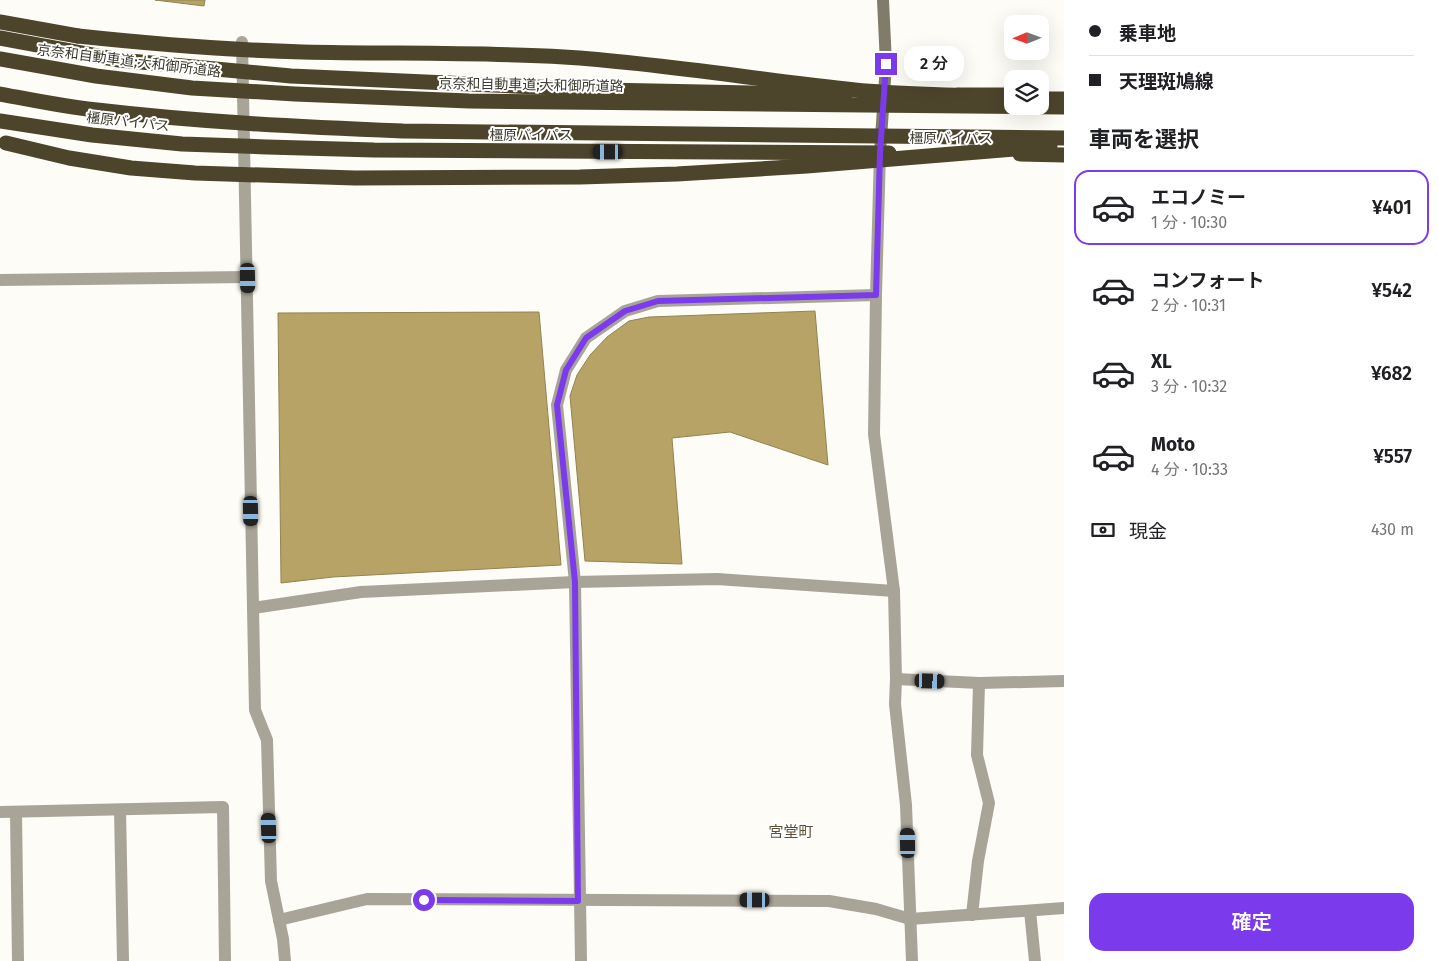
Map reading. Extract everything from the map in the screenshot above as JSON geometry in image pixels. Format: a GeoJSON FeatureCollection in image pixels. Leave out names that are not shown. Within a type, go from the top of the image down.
{"type":"FeatureCollection","features":[{"type":"Feature","properties":{"kind":"highway"},"geometry":{"type":"LineString","coordinates":[[0,22],[78,36],[149,44],[302,52],[498,54],[564,57],[635,63],[858,90],[1004,96]]}},
{"type":"Feature","properties":{"kind":"highway"},"geometry":{"type":"LineString","coordinates":[[0,38],[119,60],[301,76],[604,90],[885,96],[1004,96]]}},
{"type":"Feature","properties":{"kind":"highway","name":"京奈和自動車道;大和御所道路"},"geometry":{"type":"LineString","coordinates":[[0,59],[96,76],[192,88],[295,94],[469,101],[1064,107]]}},
{"type":"Feature","properties":{"kind":"highway"},"geometry":{"type":"LineString","coordinates":[[0,94],[95,110],[192,120],[294,127],[403,131],[1064,138]]}},
{"type":"Feature","properties":{"kind":"highway"},"geometry":{"type":"LineString","coordinates":[[1049,94],[1064,94]]}},
{"type":"Feature","properties":{"kind":"highway"},"geometry":{"type":"LineString","coordinates":[[1049,99],[1064,99]]}},
{"type":"Feature","properties":{"kind":"highway","name":"橿原バイパス"},"geometry":{"type":"LineString","coordinates":[[0,121],[92,135],[182,144],[244,146],[384,150],[1064,155]]}},
{"type":"Feature","properties":{"kind":"highway"},"geometry":{"type":"LineString","coordinates":[[3,142],[69,158],[131,168],[195,173],[355,178],[580,177],[677,174],[807,166],[1064,145]]}},
{"type":"Feature","properties":{"kind":"main road"},"geometry":{"type":"LineString","coordinates":[[880,153],[886,64],[883,0]]}},
{"type":"Feature","properties":{"kind":"street"},"geometry":{"type":"LineString","coordinates":[[242,42],[255,710],[267,740],[271,881],[283,939],[285,961]]}},
{"type":"Feature","properties":{"kind":"street"},"geometry":{"type":"LineString","coordinates":[[880,153],[874,434],[894,591],[895,704],[906,805],[912,961]]}},
{"type":"Feature","properties":{"kind":"street"},"geometry":{"type":"LineString","coordinates":[[0,280],[248,278]]}},
{"type":"Feature","properties":{"kind":"street"},"geometry":{"type":"LineString","coordinates":[[580,961],[575,582],[557,405],[566,370],[586,338],[625,311],[658,301],[876,295]]}},
{"type":"Feature","properties":{"kind":"street"},"geometry":{"type":"LineString","coordinates":[[253,608],[361,592],[575,582],[717,579],[894,591]]}},
{"type":"Feature","properties":{"kind":"street"},"geometry":{"type":"LineString","coordinates":[[896,679],[979,683],[1064,681]]}},
{"type":"Feature","properties":{"kind":"street"},"geometry":{"type":"LineString","coordinates":[[972,915],[978,862],[989,803],[977,755],[979,683]]}},
{"type":"Feature","properties":{"kind":"street"},"geometry":{"type":"LineString","coordinates":[[0,812],[223,807],[225,961]]}},
{"type":"Feature","properties":{"kind":"street"},"geometry":{"type":"LineString","coordinates":[[120,810],[123,961]]}},
{"type":"Feature","properties":{"kind":"street"},"geometry":{"type":"LineString","coordinates":[[16,812],[18,961]]}},
{"type":"Feature","properties":{"kind":"street"},"geometry":{"type":"LineString","coordinates":[[278,920],[367,900],[830,900],[876,909],[910,919],[1064,908]]}},
{"type":"Feature","properties":{"kind":"street"},"geometry":{"type":"LineString","coordinates":[[1030,911],[1035,961]]}},
{"type":"Feature","properties":{"kind":"shaded area"},"geometry":{"type":"Polygon","coordinates":[[[155,0],[205,0],[204,6],[155,0]]]}},
{"type":"Feature","properties":{"kind":"shaded area"},"geometry":{"type":"Polygon","coordinates":[[[815,311],[828,465],[730,432],[672,438],[682,564],[585,561],[570,396],[577,375],[590,355],[607,337],[629,321],[649,317],[815,311]]]}},
{"type":"Feature","properties":{"kind":"shaded area"},"geometry":{"type":"Polygon","coordinates":[[[539,312],[561,565],[333,577],[281,583],[278,313],[539,312]]]}},
{"type":"Feature","properties":{"kind":"district","name":"宮堂町"},"geometry":{"type":"Point","coordinates":[791,832]}},
{"type":"Feature","properties":{"kind":"route"},"geometry":{"type":"LineString","coordinates":[[424,900],[578,901],[578,737],[575,582],[557,405],[566,370],[586,338],[625,311],[658,301],[876,295],[880,153],[886,64]]}}]}
